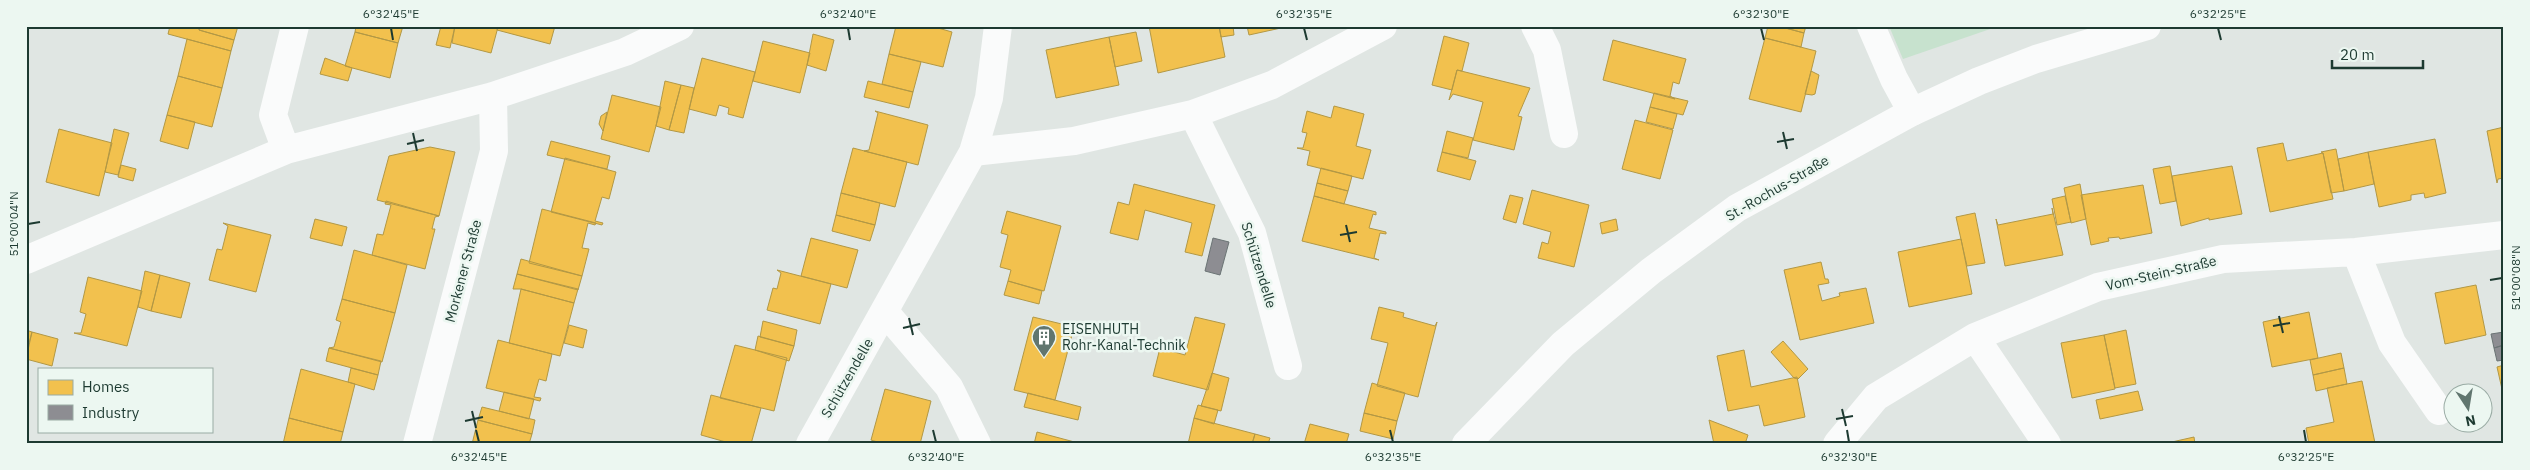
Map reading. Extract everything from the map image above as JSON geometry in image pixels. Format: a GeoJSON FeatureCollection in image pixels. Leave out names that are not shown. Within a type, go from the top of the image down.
{"type":"FeatureCollection","features":[{"type":"Feature","properties":{"kind":"street"},"geometry":{"type":"LineString","coordinates":[[286,150],[273,115],[295,26]]}},
{"type":"Feature","properties":{"kind":"street"},"geometry":{"type":"LineString","coordinates":[[26,260],[286,150],[494,96],[625,52],[680,26]]}},
{"type":"Feature","properties":{"kind":"street","name":"Schützendelle"},"geometry":{"type":"LineString","coordinates":[[810,444],[973,152],[989,98],[998,26]]}},
{"type":"Feature","properties":{"kind":"street"},"geometry":{"type":"LineString","coordinates":[[973,152],[1074,141],[1193,114],[1272,84],[1383,26]]}},
{"type":"Feature","properties":{"kind":"street"},"geometry":{"type":"LineString","coordinates":[[1535,26],[1546,50],[1564,134]]}},
{"type":"Feature","properties":{"kind":"street"},"geometry":{"type":"LineString","coordinates":[[1871,26],[1912,112]]}},
{"type":"Feature","properties":{"kind":"street","name":"St.-Rochus-Straße"},"geometry":{"type":"LineString","coordinates":[[1466,444],[1563,344],[1650,271],[1737,208],[1912,112],[1979,81],[2036,59],[2147,26]]}},
{"type":"Feature","properties":{"kind":"street","name":"Morkener Straße"},"geometry":{"type":"LineString","coordinates":[[417,444],[494,151],[494,96]]}},
{"type":"Feature","properties":{"kind":"street","name":"Schützendelle"},"geometry":{"type":"LineString","coordinates":[[1193,114],[1252,233],[1288,366]]}},
{"type":"Feature","properties":{"kind":"street","name":"Vom-Stein-Straße"},"geometry":{"type":"LineString","coordinates":[[1837,444],[1876,396],[1975,338],[2098,287],[2223,259],[2356,252],[2504,235]]}},
{"type":"Feature","properties":{"kind":"street"},"geometry":{"type":"LineString","coordinates":[[2356,252],[2392,343],[2439,411]]}},
{"type":"Feature","properties":{"kind":"street"},"geometry":{"type":"LineString","coordinates":[[885,312],[950,387],[977,444]]}},
{"type":"Feature","properties":{"kind":"street"},"geometry":{"type":"LineString","coordinates":[[1975,338],[2047,444]]}},
{"type":"Feature","properties":{"kind":"green space"},"geometry":{"type":"Polygon","coordinates":[[[1889,26],[1999,26],[1903,59],[1889,26]]]}},
{"type":"Feature","properties":{"kind":"building: Homes"},"geometry":{"type":"Polygon","coordinates":[[[170,26],[200,26],[199,30],[234,40],[231,51],[168,34],[170,26]]]}},
{"type":"Feature","properties":{"kind":"building: Homes"},"geometry":{"type":"Polygon","coordinates":[[[200,26],[238,26],[234,40],[199,30],[200,26]]]}},
{"type":"Feature","properties":{"kind":"building: Homes"},"geometry":{"type":"Polygon","coordinates":[[[356,26],[403,26],[398,43],[355,32],[356,26]]]}},
{"type":"Feature","properties":{"kind":"building: Homes"},"geometry":{"type":"Polygon","coordinates":[[[441,26],[455,26],[450,48],[436,45],[441,26]]]}},
{"type":"Feature","properties":{"kind":"building: Homes"},"geometry":{"type":"Polygon","coordinates":[[[455,26],[498,27],[491,53],[452,43],[455,26]]]}},
{"type":"Feature","properties":{"kind":"building: Homes"},"geometry":{"type":"Polygon","coordinates":[[[498,26],[555,26],[550,44],[497,30],[498,26]]]}},
{"type":"Feature","properties":{"kind":"building: Homes"},"geometry":{"type":"Polygon","coordinates":[[[896,26],[931,26],[952,32],[943,67],[889,54],[896,26]]]}},
{"type":"Feature","properties":{"kind":"building: Homes"},"geometry":{"type":"Polygon","coordinates":[[[1149,26],[1219,26],[1225,57],[1158,73],[1149,26]]]}},
{"type":"Feature","properties":{"kind":"building: Homes"},"geometry":{"type":"Polygon","coordinates":[[[1219,26],[1233,26],[1234,35],[1221,37],[1219,26]]]}},
{"type":"Feature","properties":{"kind":"building: Homes"},"geometry":{"type":"Polygon","coordinates":[[[1247,26],[1290,26],[1249,35],[1247,26]]]}},
{"type":"Feature","properties":{"kind":"building: Homes"},"geometry":{"type":"Polygon","coordinates":[[[1768,26],[1778,26],[1804,33],[1801,47],[1765,38],[1768,26]]]}},
{"type":"Feature","properties":{"kind":"building: Homes"},"geometry":{"type":"Polygon","coordinates":[[[1778,26],[1806,26],[1804,33],[1778,26]]]}},
{"type":"Feature","properties":{"kind":"building: Homes"},"geometry":{"type":"Polygon","coordinates":[[[355,32],[398,43],[390,78],[345,66],[355,32]]]}},
{"type":"Feature","properties":{"kind":"building: Homes"},"geometry":{"type":"Polygon","coordinates":[[[1136,32],[1142,61],[1115,67],[1109,37],[1136,32]]]}},
{"type":"Feature","properties":{"kind":"building: Homes"},"geometry":{"type":"Polygon","coordinates":[[[813,34],[834,40],[826,71],[807,65],[813,34]]]}},
{"type":"Feature","properties":{"kind":"building: Homes"},"geometry":{"type":"Polygon","coordinates":[[[1444,36],[1469,43],[1462,71],[1457,70],[1452,90],[1432,85],[1444,36]]]}},
{"type":"Feature","properties":{"kind":"building: Homes"},"geometry":{"type":"Polygon","coordinates":[[[1109,37],[1119,85],[1056,98],[1046,50],[1109,37]]]}},
{"type":"Feature","properties":{"kind":"building: Homes"},"geometry":{"type":"Polygon","coordinates":[[[1765,38],[1816,51],[1801,112],[1749,99],[1765,38]]]}},
{"type":"Feature","properties":{"kind":"building: Homes"},"geometry":{"type":"Polygon","coordinates":[[[187,39],[231,51],[222,88],[178,76],[187,39]]]}},
{"type":"Feature","properties":{"kind":"building: Homes"},"geometry":{"type":"Polygon","coordinates":[[[1613,40],[1686,59],[1679,84],[1673,82],[1670,96],[1675,99],[1603,80],[1613,40]]]}},
{"type":"Feature","properties":{"kind":"building: Homes"},"geometry":{"type":"Polygon","coordinates":[[[763,41],[810,53],[800,93],[753,81],[763,41]]]}},
{"type":"Feature","properties":{"kind":"building: Homes"},"geometry":{"type":"Polygon","coordinates":[[[889,54],[921,62],[913,92],[882,84],[889,54]]]}},
{"type":"Feature","properties":{"kind":"building: Homes"},"geometry":{"type":"Polygon","coordinates":[[[325,58],[352,68],[348,81],[320,74],[325,58]]]}},
{"type":"Feature","properties":{"kind":"building: Homes"},"geometry":{"type":"Polygon","coordinates":[[[702,58],[755,72],[743,118],[728,114],[729,108],[719,105],[716,116],[689,109],[702,58]]]}},
{"type":"Feature","properties":{"kind":"building: Homes"},"geometry":{"type":"Polygon","coordinates":[[[1457,70],[1530,88],[1518,116],[1522,117],[1514,150],[1473,140],[1483,102],[1453,94],[1449,100],[1457,70]]]}},
{"type":"Feature","properties":{"kind":"building: Homes"},"geometry":{"type":"Polygon","coordinates":[[[1811,71],[1819,75],[1815,94],[1812,95],[1805,94],[1811,71]]]}},
{"type":"Feature","properties":{"kind":"building: Homes"},"geometry":{"type":"Polygon","coordinates":[[[178,76],[222,88],[212,127],[167,115],[178,76]]]}},
{"type":"Feature","properties":{"kind":"building: Homes"},"geometry":{"type":"Polygon","coordinates":[[[665,81],[681,85],[669,130],[656,126],[665,81]]]}},
{"type":"Feature","properties":{"kind":"building: Homes"},"geometry":{"type":"Polygon","coordinates":[[[868,81],[913,92],[909,108],[864,97],[868,81]]]}},
{"type":"Feature","properties":{"kind":"building: Homes"},"geometry":{"type":"Polygon","coordinates":[[[681,85],[694,88],[684,133],[669,130],[681,85]]]}},
{"type":"Feature","properties":{"kind":"building: Homes"},"geometry":{"type":"Polygon","coordinates":[[[1654,93],[1688,101],[1683,115],[1650,107],[1654,93]]]}},
{"type":"Feature","properties":{"kind":"building: Homes"},"geometry":{"type":"Polygon","coordinates":[[[612,95],[661,107],[649,152],[601,139],[612,95]]]}},
{"type":"Feature","properties":{"kind":"building: Homes"},"geometry":{"type":"Polygon","coordinates":[[[1334,106],[1364,114],[1356,146],[1371,150],[1363,179],[1307,165],[1310,151],[1297,148],[1303,148],[1307,133],[1302,132],[1307,111],[1331,118],[1334,106]]]}},
{"type":"Feature","properties":{"kind":"building: Homes"},"geometry":{"type":"Polygon","coordinates":[[[1650,107],[1677,114],[1673,129],[1646,122],[1650,107]]]}},
{"type":"Feature","properties":{"kind":"building: Homes"},"geometry":{"type":"Polygon","coordinates":[[[875,111],[928,125],[918,165],[864,151],[869,150],[878,113],[875,111]]]}},
{"type":"Feature","properties":{"kind":"building: Homes"},"geometry":{"type":"Polygon","coordinates":[[[607,112],[603,131],[599,124],[601,116],[607,112]]]}},
{"type":"Feature","properties":{"kind":"building: Homes"},"geometry":{"type":"Polygon","coordinates":[[[167,115],[195,122],[188,149],[160,141],[167,115]]]}},
{"type":"Feature","properties":{"kind":"building: Homes"},"geometry":{"type":"Polygon","coordinates":[[[1635,120],[1673,130],[1660,179],[1622,169],[1635,120]]]}},
{"type":"Feature","properties":{"kind":"building: Homes"},"geometry":{"type":"Polygon","coordinates":[[[2504,127],[2504,178],[2498,179],[2497,183],[2487,131],[2504,127]]]}},
{"type":"Feature","properties":{"kind":"building: Homes"},"geometry":{"type":"Polygon","coordinates":[[[59,129],[112,143],[99,196],[46,182],[59,129]]]}},
{"type":"Feature","properties":{"kind":"building: Homes"},"geometry":{"type":"Polygon","coordinates":[[[114,129],[129,133],[118,175],[105,172],[114,129]]]}},
{"type":"Feature","properties":{"kind":"building: Homes"},"geometry":{"type":"Polygon","coordinates":[[[1447,131],[1473,138],[1468,158],[1442,152],[1447,131]]]}},
{"type":"Feature","properties":{"kind":"building: Homes"},"geometry":{"type":"Polygon","coordinates":[[[2435,139],[2446,193],[2425,198],[2424,193],[2411,195],[2411,200],[2379,207],[2368,152],[2435,139]]]}},
{"type":"Feature","properties":{"kind":"building: Homes"},"geometry":{"type":"Polygon","coordinates":[[[551,141],[610,156],[607,169],[547,155],[551,141]]]}},
{"type":"Feature","properties":{"kind":"building: Homes"},"geometry":{"type":"Polygon","coordinates":[[[2283,143],[2287,161],[2323,153],[2333,199],[2270,212],[2257,148],[2283,143]]]}},
{"type":"Feature","properties":{"kind":"building: Homes"},"geometry":{"type":"Polygon","coordinates":[[[430,147],[455,152],[439,216],[377,200],[389,156],[430,147]]]}},
{"type":"Feature","properties":{"kind":"building: Homes"},"geometry":{"type":"Polygon","coordinates":[[[853,148],[907,162],[895,207],[841,193],[853,148]]]}},
{"type":"Feature","properties":{"kind":"building: Homes"},"geometry":{"type":"Polygon","coordinates":[[[2336,149],[2344,191],[2331,193],[2323,153],[2321,152],[2336,149]]]}},
{"type":"Feature","properties":{"kind":"building: Homes"},"geometry":{"type":"Polygon","coordinates":[[[1442,152],[1476,161],[1470,180],[1437,171],[1442,152]]]}},
{"type":"Feature","properties":{"kind":"building: Homes"},"geometry":{"type":"Polygon","coordinates":[[[2368,152],[2374,184],[2344,191],[2338,159],[2368,152]]]}},
{"type":"Feature","properties":{"kind":"building: Homes"},"geometry":{"type":"Polygon","coordinates":[[[565,158],[616,172],[609,199],[602,197],[595,221],[603,223],[602,225],[551,212],[565,158]]]}},
{"type":"Feature","properties":{"kind":"building: Homes"},"geometry":{"type":"Polygon","coordinates":[[[121,165],[136,169],[133,181],[118,177],[121,165]]]}},
{"type":"Feature","properties":{"kind":"building: Homes"},"geometry":{"type":"Polygon","coordinates":[[[2170,166],[2176,201],[2160,204],[2153,169],[2170,166]]]}},
{"type":"Feature","properties":{"kind":"building: Homes"},"geometry":{"type":"Polygon","coordinates":[[[2232,166],[2242,214],[2209,220],[2209,218],[2181,226],[2172,176],[2232,166]]]}},
{"type":"Feature","properties":{"kind":"building: Homes"},"geometry":{"type":"Polygon","coordinates":[[[1321,168],[1352,176],[1348,191],[1317,183],[1321,168]]]}},
{"type":"Feature","properties":{"kind":"building: Homes"},"geometry":{"type":"Polygon","coordinates":[[[1317,183],[1348,191],[1344,204],[1314,196],[1317,183]]]}},
{"type":"Feature","properties":{"kind":"building: Homes"},"geometry":{"type":"Polygon","coordinates":[[[1134,184],[1215,205],[1202,256],[1185,252],[1192,223],[1145,210],[1138,240],[1110,233],[1118,202],[1129,205],[1134,184]]]}},
{"type":"Feature","properties":{"kind":"building: Homes"},"geometry":{"type":"Polygon","coordinates":[[[2080,184],[2086,219],[2071,223],[2064,188],[2080,184]]]}},
{"type":"Feature","properties":{"kind":"building: Homes"},"geometry":{"type":"Polygon","coordinates":[[[2143,185],[2152,233],[2120,239],[2119,237],[2108,238],[2109,241],[2091,245],[2081,195],[2143,185]]]}},
{"type":"Feature","properties":{"kind":"building: Homes"},"geometry":{"type":"Polygon","coordinates":[[[1532,190],[1589,205],[1574,267],[1538,258],[1542,242],[1548,244],[1551,232],[1523,224],[1532,190]]]}},
{"type":"Feature","properties":{"kind":"building: Homes"},"geometry":{"type":"Polygon","coordinates":[[[841,193],[880,203],[875,225],[836,215],[841,193]]]}},
{"type":"Feature","properties":{"kind":"building: Homes"},"geometry":{"type":"Polygon","coordinates":[[[1510,195],[1523,198],[1516,223],[1503,219],[1510,195]]]}},
{"type":"Feature","properties":{"kind":"building: Homes"},"geometry":{"type":"Polygon","coordinates":[[[1314,196],[1376,212],[1376,215],[1373,214],[1369,228],[1386,232],[1386,234],[1380,233],[1374,258],[1379,260],[1302,241],[1314,196]]]}},
{"type":"Feature","properties":{"kind":"building: Homes"},"geometry":{"type":"Polygon","coordinates":[[[2065,196],[2071,222],[2057,225],[2052,199],[2065,196]]]}},
{"type":"Feature","properties":{"kind":"building: Homes"},"geometry":{"type":"Polygon","coordinates":[[[386,201],[439,216],[435,217],[432,229],[435,229],[425,269],[372,255],[377,234],[383,235],[391,205],[385,204],[386,201]]]}},
{"type":"Feature","properties":{"kind":"building: Homes"},"geometry":{"type":"Polygon","coordinates":[[[2052,208],[2063,255],[2005,266],[1996,219],[1998,225],[2053,214],[2052,208]]]}},
{"type":"Feature","properties":{"kind":"building: Homes"},"geometry":{"type":"Polygon","coordinates":[[[542,209],[596,223],[595,225],[588,223],[582,248],[589,249],[582,276],[529,263],[542,209]]]}},
{"type":"Feature","properties":{"kind":"building: Homes"},"geometry":{"type":"Polygon","coordinates":[[[1007,211],[1061,226],[1044,291],[1008,281],[1011,270],[1000,267],[1008,235],[1001,233],[1007,211]]]}},
{"type":"Feature","properties":{"kind":"building: Homes"},"geometry":{"type":"Polygon","coordinates":[[[1975,213],[1985,263],[1967,266],[1956,217],[1975,213]]]}},
{"type":"Feature","properties":{"kind":"building: Homes"},"geometry":{"type":"Polygon","coordinates":[[[836,215],[875,225],[870,241],[832,231],[836,215]]]}},
{"type":"Feature","properties":{"kind":"building: Homes"},"geometry":{"type":"Polygon","coordinates":[[[315,219],[347,227],[342,246],[310,238],[315,219]]]}},
{"type":"Feature","properties":{"kind":"building: Homes"},"geometry":{"type":"Polygon","coordinates":[[[1616,219],[1618,230],[1602,234],[1600,223],[1616,219]]]}},
{"type":"Feature","properties":{"kind":"building: Homes"},"geometry":{"type":"Polygon","coordinates":[[[223,223],[271,235],[256,292],[209,280],[217,249],[222,250],[228,226],[223,223]]]}},
{"type":"Feature","properties":{"kind":"building: Homes"},"geometry":{"type":"Polygon","coordinates":[[[811,238],[858,250],[847,288],[801,276],[811,238]]]}},
{"type":"Feature","properties":{"kind":"building: Homes"},"geometry":{"type":"Polygon","coordinates":[[[1961,239],[1972,294],[1909,307],[1898,252],[1961,239]]]}},
{"type":"Feature","properties":{"kind":"building: Homes"},"geometry":{"type":"Polygon","coordinates":[[[354,250],[407,265],[395,313],[342,299],[354,250]]]}},
{"type":"Feature","properties":{"kind":"building: Homes"},"geometry":{"type":"Polygon","coordinates":[[[521,259],[582,276],[578,290],[517,274],[521,259]]]}},
{"type":"Feature","properties":{"kind":"building: Homes"},"geometry":{"type":"Polygon","coordinates":[[[1821,262],[1825,279],[1828,279],[1829,283],[1818,285],[1822,301],[1840,296],[1839,293],[1866,288],[1874,323],[1800,340],[1784,270],[1821,262]]]}},
{"type":"Feature","properties":{"kind":"building: Homes"},"geometry":{"type":"Polygon","coordinates":[[[777,270],[831,284],[820,324],[767,310],[773,288],[777,289],[781,273],[777,270]]]}},
{"type":"Feature","properties":{"kind":"building: Homes"},"geometry":{"type":"Polygon","coordinates":[[[145,271],[160,275],[151,311],[138,307],[145,271]]]}},
{"type":"Feature","properties":{"kind":"building: Homes"},"geometry":{"type":"Polygon","coordinates":[[[517,274],[578,289],[574,303],[521,289],[513,289],[517,274]]]}},
{"type":"Feature","properties":{"kind":"building: Homes"},"geometry":{"type":"Polygon","coordinates":[[[160,275],[190,283],[181,318],[151,311],[160,275]]]}},
{"type":"Feature","properties":{"kind":"building: Homes"},"geometry":{"type":"Polygon","coordinates":[[[88,277],[142,291],[127,346],[74,333],[81,333],[86,314],[80,312],[88,277]]]}},
{"type":"Feature","properties":{"kind":"building: Homes"},"geometry":{"type":"Polygon","coordinates":[[[1008,281],[1042,291],[1039,304],[1004,295],[1008,281]]]}},
{"type":"Feature","properties":{"kind":"building: Homes"},"geometry":{"type":"Polygon","coordinates":[[[2476,285],[2486,335],[2445,344],[2435,293],[2476,285]]]}},
{"type":"Feature","properties":{"kind":"building: Homes"},"geometry":{"type":"Polygon","coordinates":[[[521,289],[574,303],[560,356],[509,343],[521,289]]]}},
{"type":"Feature","properties":{"kind":"building: Homes"},"geometry":{"type":"Polygon","coordinates":[[[342,299],[395,313],[382,362],[329,348],[334,347],[341,322],[336,320],[342,299]]]}},
{"type":"Feature","properties":{"kind":"building: Homes"},"geometry":{"type":"Polygon","coordinates":[[[1379,307],[1404,313],[1403,317],[1435,326],[1437,322],[1418,397],[1377,386],[1388,343],[1371,339],[1379,307]]]}},
{"type":"Feature","properties":{"kind":"building: Homes"},"geometry":{"type":"Polygon","coordinates":[[[2309,312],[2318,358],[2272,367],[2263,322],[2309,312]]]}},
{"type":"Feature","properties":{"kind":"building: Homes","name":"EISENHUTH Rohr-Kanal-Technik"},"geometry":{"type":"Polygon","coordinates":[[[1033,317],[1074,327],[1055,400],[1014,390],[1033,317]]]}},
{"type":"Feature","properties":{"kind":"building: Homes"},"geometry":{"type":"Polygon","coordinates":[[[1195,317],[1225,324],[1208,390],[1153,376],[1160,348],[1185,355],[1195,317]]]}},
{"type":"Feature","properties":{"kind":"building: Homes"},"geometry":{"type":"Polygon","coordinates":[[[763,321],[797,330],[794,346],[760,337],[763,321]]]}},
{"type":"Feature","properties":{"kind":"building: Homes"},"geometry":{"type":"Polygon","coordinates":[[[569,325],[587,330],[583,348],[564,343],[569,325]]]}},
{"type":"Feature","properties":{"kind":"building: Homes"},"geometry":{"type":"Polygon","coordinates":[[[26,330],[32,332],[26,354],[26,330]]]}},
{"type":"Feature","properties":{"kind":"building: Homes"},"geometry":{"type":"Polygon","coordinates":[[[2126,330],[2136,384],[2115,388],[2104,335],[2126,330]]]}},
{"type":"Feature","properties":{"kind":"building: Homes"},"geometry":{"type":"Polygon","coordinates":[[[32,332],[58,339],[52,366],[26,359],[32,332]]]}},
{"type":"Feature","properties":{"kind":"building: Homes"},"geometry":{"type":"Polygon","coordinates":[[[2104,335],[2115,389],[2072,398],[2061,343],[2104,335]]]}},
{"type":"Feature","properties":{"kind":"building: Homes"},"geometry":{"type":"Polygon","coordinates":[[[758,336],[794,346],[789,361],[755,350],[758,336]]]}},
{"type":"Feature","properties":{"kind":"building: Homes"},"geometry":{"type":"Polygon","coordinates":[[[498,340],[552,354],[546,381],[539,379],[534,397],[541,398],[540,401],[486,388],[498,340]]]}},
{"type":"Feature","properties":{"kind":"building: Homes"},"geometry":{"type":"Polygon","coordinates":[[[1783,341],[1808,369],[1798,379],[1794,378],[1771,352],[1783,341]]]}},
{"type":"Feature","properties":{"kind":"building: Homes"},"geometry":{"type":"Polygon","coordinates":[[[735,345],[787,358],[774,411],[720,398],[735,345]]]}},
{"type":"Feature","properties":{"kind":"building: Homes"},"geometry":{"type":"Polygon","coordinates":[[[329,348],[381,361],[378,375],[326,361],[329,348]]]}},
{"type":"Feature","properties":{"kind":"building: Homes"},"geometry":{"type":"Polygon","coordinates":[[[1744,350],[1751,387],[1797,377],[1805,417],[1764,426],[1759,405],[1728,411],[1717,356],[1744,350]]]}},
{"type":"Feature","properties":{"kind":"building: Homes"},"geometry":{"type":"Polygon","coordinates":[[[2341,353],[2344,368],[2313,375],[2310,360],[2341,353]]]}},
{"type":"Feature","properties":{"kind":"building: Homes"},"geometry":{"type":"Polygon","coordinates":[[[2504,365],[2504,398],[2497,367],[2504,365]]]}},
{"type":"Feature","properties":{"kind":"building: Homes"},"geometry":{"type":"Polygon","coordinates":[[[351,368],[378,375],[374,390],[348,382],[351,368]]]}},
{"type":"Feature","properties":{"kind":"building: Homes"},"geometry":{"type":"Polygon","coordinates":[[[2344,368],[2347,384],[2316,391],[2313,375],[2344,368]]]}},
{"type":"Feature","properties":{"kind":"building: Homes"},"geometry":{"type":"Polygon","coordinates":[[[301,369],[355,384],[343,432],[289,418],[301,369]]]}},
{"type":"Feature","properties":{"kind":"building: Homes"},"geometry":{"type":"Polygon","coordinates":[[[1212,373],[1229,378],[1221,411],[1201,406],[1212,373]]]}},
{"type":"Feature","properties":{"kind":"building: Homes"},"geometry":{"type":"Polygon","coordinates":[[[2362,381],[2375,443],[2309,444],[2306,428],[2334,422],[2327,388],[2362,381]]]}},
{"type":"Feature","properties":{"kind":"building: Homes"},"geometry":{"type":"Polygon","coordinates":[[[1372,383],[1405,393],[1397,421],[1364,413],[1372,383]]]}},
{"type":"Feature","properties":{"kind":"building: Homes"},"geometry":{"type":"Polygon","coordinates":[[[885,389],[931,401],[920,444],[884,444],[871,440],[885,389]]]}},
{"type":"Feature","properties":{"kind":"building: Homes"},"geometry":{"type":"Polygon","coordinates":[[[2138,391],[2143,410],[2100,419],[2096,400],[2138,391]]]}},
{"type":"Feature","properties":{"kind":"building: Homes"},"geometry":{"type":"Polygon","coordinates":[[[504,392],[534,399],[529,419],[499,411],[504,392]]]}},
{"type":"Feature","properties":{"kind":"building: Homes"},"geometry":{"type":"Polygon","coordinates":[[[1028,393],[1081,407],[1078,420],[1024,407],[1028,393]]]}},
{"type":"Feature","properties":{"kind":"building: Homes"},"geometry":{"type":"Polygon","coordinates":[[[711,395],[761,408],[751,444],[733,444],[701,435],[711,395]]]}},
{"type":"Feature","properties":{"kind":"building: Homes"},"geometry":{"type":"Polygon","coordinates":[[[1198,405],[1218,410],[1214,424],[1194,418],[1198,405]]]}},
{"type":"Feature","properties":{"kind":"building: Homes"},"geometry":{"type":"Polygon","coordinates":[[[482,407],[535,420],[532,434],[478,420],[482,407]]]}},
{"type":"Feature","properties":{"kind":"building: Homes"},"geometry":{"type":"Polygon","coordinates":[[[1364,413],[1397,421],[1393,439],[1360,431],[1364,413]]]}},
{"type":"Feature","properties":{"kind":"building: Homes"},"geometry":{"type":"Polygon","coordinates":[[[289,418],[343,432],[340,444],[283,444],[289,418]]]}},
{"type":"Feature","properties":{"kind":"building: Homes"},"geometry":{"type":"Polygon","coordinates":[[[1194,418],[1255,434],[1252,444],[1188,444],[1194,418]]]}},
{"type":"Feature","properties":{"kind":"building: Homes"},"geometry":{"type":"Polygon","coordinates":[[[478,420],[532,434],[529,444],[472,444],[478,420]]]}},
{"type":"Feature","properties":{"kind":"building: Homes"},"geometry":{"type":"Polygon","coordinates":[[[1709,420],[1748,435],[1745,444],[1714,444],[1709,420]]]}},
{"type":"Feature","properties":{"kind":"building: Homes"},"geometry":{"type":"Polygon","coordinates":[[[1310,424],[1349,434],[1346,444],[1304,444],[1310,424]]]}},
{"type":"Feature","properties":{"kind":"building: Homes"},"geometry":{"type":"Polygon","coordinates":[[[1037,432],[1082,444],[1034,444],[1037,432]]]}},
{"type":"Feature","properties":{"kind":"building: Homes"},"geometry":{"type":"Polygon","coordinates":[[[1255,434],[1270,438],[1268,444],[1252,444],[1255,434]]]}},
{"type":"Feature","properties":{"kind":"building: Homes"},"geometry":{"type":"Polygon","coordinates":[[[2194,437],[2195,444],[2163,444],[2194,437]]]}},
{"type":"Feature","properties":{"kind":"building: Industry"},"geometry":{"type":"Polygon","coordinates":[[[1213,238],[1229,242],[1220,275],[1205,271],[1213,238]]]}},
{"type":"Feature","properties":{"kind":"building: Industry"},"geometry":{"type":"Polygon","coordinates":[[[2504,332],[2504,345],[2494,348],[2491,334],[2504,332]]]}},
{"type":"Feature","properties":{"kind":"building: Industry"},"geometry":{"type":"Polygon","coordinates":[[[2504,345],[2504,360],[2497,361],[2494,348],[2504,345]]]}},
{"type":"Feature","properties":{"kind":"place","name":"EISENHUTH Rohr-Kanal-Technik"},"geometry":{"type":"Point","coordinates":[1044,358]}}]}
